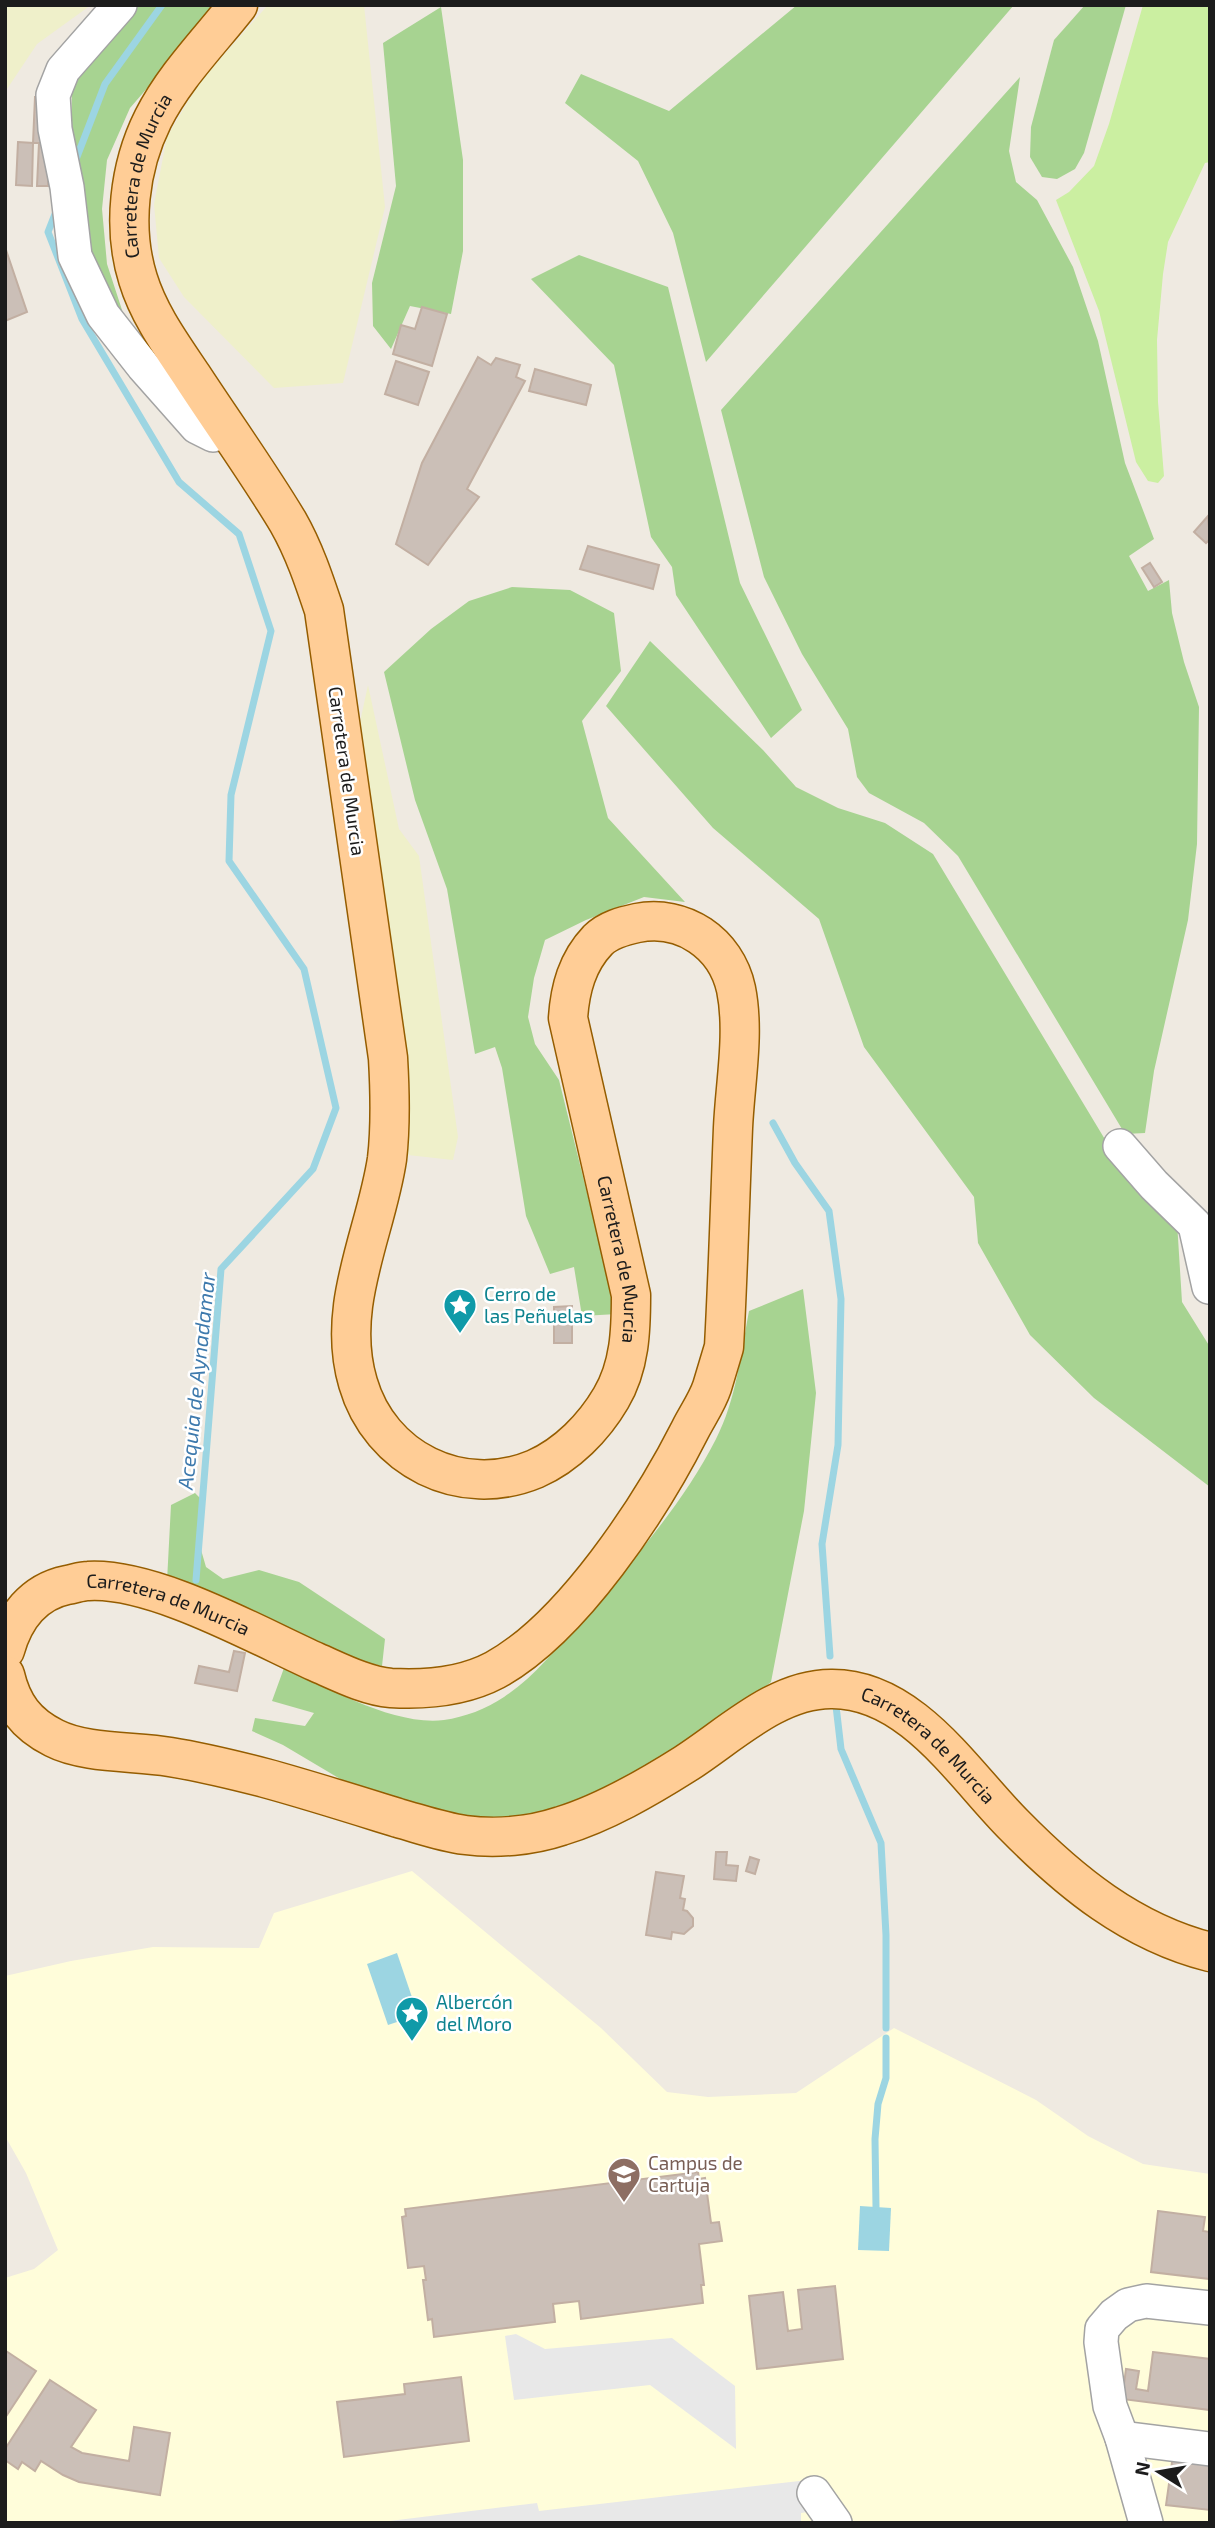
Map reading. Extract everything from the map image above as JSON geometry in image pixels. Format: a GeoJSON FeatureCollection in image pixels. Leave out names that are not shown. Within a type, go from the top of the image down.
{"type":"FeatureCollection","features":[{"type":"Feature","properties":{"kind":"main road","name":"Carretera de Murcia"},"geometry":{"type":"LineString","coordinates":[[5,1650],[11,1629],[31,1603],[54,1588],[88,1581],[128,1585],[173,1598],[348,1676],[388,1688],[458,1684],[495,1670],[548,1632],[635,1522],[675,1461],[711,1390],[724,1346],[738,1045],[736,989],[725,961],[708,940],[679,924],[663,921],[637,923],[614,930],[600,939],[585,957],[569,996],[568,1018],[631,1295],[631,1338],[624,1369],[612,1396],[579,1440],[557,1457],[534,1469],[509,1476],[480,1479],[435,1471],[412,1459],[391,1441],[373,1417],[358,1383],[351,1343],[353,1301],[386,1160],[391,1103],[388,1058],[324,610],[309,565],[288,524],[159,327],[138,279],[130,238],[130,200],[138,158],[152,120],[173,86],[239,5]]}},
{"type":"Feature","properties":{"kind":"main road","name":"Carretera de Murcia"},"geometry":{"type":"LineString","coordinates":[[5,1675],[10,1696],[28,1721],[56,1739],[102,1750],[170,1757],[265,1778],[429,1827],[463,1835],[496,1837],[561,1826],[622,1800],[684,1765],[763,1711],[792,1697],[813,1690],[832,1688],[859,1691],[894,1707],[930,1733],[1015,1826],[1087,1892],[1122,1916],[1158,1935],[1210,1952]]}},
{"type":"Feature","properties":{"kind":"lane"},"geometry":{"type":"LineString","coordinates":[[120,5],[63,70],[53,95],[55,129],[67,187],[75,256],[103,315],[152,376],[197,427],[214,435],[227,429]]}},
{"type":"Feature","properties":{"kind":"lane"},"geometry":{"type":"LineString","coordinates":[[1120,1146],[1154,1185],[1195,1225],[1209,1287]]}},
{"type":"Feature","properties":{"kind":"lane"},"geometry":{"type":"LineString","coordinates":[[1146,2523],[1110,2406],[1101,2342],[1102,2329],[1114,2315],[1128,2305],[1146,2301],[1210,2308]]}},
{"type":"Feature","properties":{"kind":"lane"},"geometry":{"type":"LineString","coordinates":[[1104,2357],[1118,2330],[1128,2323],[1144,2318],[1210,2325]]}},
{"type":"Feature","properties":{"kind":"lane"},"geometry":{"type":"LineString","coordinates":[[1122,2438],[1210,2449]]}},
{"type":"Feature","properties":{"kind":"lane"},"geometry":{"type":"LineString","coordinates":[[814,2493],[835,2523]]}},
{"type":"Feature","properties":{"kind":"shaded area","name":"Campus de Cartuja"},"geometry":{"type":"Polygon","coordinates":[[[412,1871],[601,2028],[667,2092],[708,2097],[796,2093],[894,2028],[1036,2100],[1088,2136],[1143,2164],[1210,2174],[1210,2523],[5,2523],[5,2278],[34,2269],[58,2250],[26,2173],[5,2136],[5,1976],[153,1947],[259,1948],[274,1913],[412,1871]]]}},
{"type":"Feature","properties":{"kind":"shaded area"},"geometry":{"type":"Polygon","coordinates":[[[516,2334],[545,2349],[672,2338],[735,2386],[736,2449],[650,2385],[514,2400],[505,2336],[516,2334]]]}},
{"type":"Feature","properties":{"kind":"shaded area"},"geometry":{"type":"Polygon","coordinates":[[[817,2479],[841,2502],[820,2510],[801,2513],[801,2523],[373,2523],[537,2503],[539,2511],[817,2479]]]}},
{"type":"Feature","properties":{"kind":"green space"},"geometry":{"type":"Polygon","coordinates":[[[5,5],[91,5],[37,44],[5,92],[5,5]]]}},
{"type":"Feature","properties":{"kind":"green space"},"geometry":{"type":"Polygon","coordinates":[[[131,5],[219,5],[130,108],[107,160],[102,209],[107,264],[123,313],[177,388],[92,281],[71,139],[72,88],[81,61],[131,5]]]}},
{"type":"Feature","properties":{"kind":"green space"},"geometry":{"type":"Polygon","coordinates":[[[268,5],[364,5],[385,207],[343,383],[274,388],[184,297],[159,258],[154,204],[167,137],[199,83],[268,5]]]}},
{"type":"Feature","properties":{"kind":"green space"},"geometry":{"type":"Polygon","coordinates":[[[797,5],[1014,5],[706,362],[673,233],[638,161],[565,103],[581,74],[669,111],[797,5]]]}},
{"type":"Feature","properties":{"kind":"green space"},"geometry":{"type":"Polygon","coordinates":[[[1085,5],[1126,5],[1084,153],[1075,169],[1057,179],[1042,177],[1030,157],[1031,127],[1054,40],[1085,5]]]}},
{"type":"Feature","properties":{"kind":"green space"},"geometry":{"type":"Polygon","coordinates":[[[1143,5],[1210,5],[1210,162],[1205,163],[1168,242],[1163,274],[1157,340],[1158,402],[1164,476],[1158,483],[1148,481],[1136,462],[1099,311],[1056,200],[1069,192],[1094,166],[1109,124],[1143,5]]]}},
{"type":"Feature","properties":{"kind":"green space"},"geometry":{"type":"Polygon","coordinates":[[[441,7],[463,160],[463,251],[451,314],[410,306],[391,349],[373,326],[372,283],[396,186],[383,43],[441,7]]]}},
{"type":"Feature","properties":{"kind":"green space"},"geometry":{"type":"Polygon","coordinates":[[[1020,77],[1009,151],[1016,182],[1037,200],[1073,267],[1098,341],[1125,463],[1154,539],[1129,556],[1148,591],[1169,580],[1172,613],[1199,707],[1197,844],[1188,920],[1154,1071],[1145,1133],[1125,1134],[958,856],[924,823],[869,793],[857,777],[848,729],[802,654],[764,577],[721,410],[1020,77]]]}},
{"type":"Feature","properties":{"kind":"green space"},"geometry":{"type":"Polygon","coordinates":[[[579,255],[668,287],[740,583],[802,710],[771,738],[676,595],[672,567],[651,537],[614,365],[531,279],[579,255]]]}},
{"type":"Feature","properties":{"kind":"green space"},"geometry":{"type":"Polygon","coordinates":[[[512,587],[570,590],[614,613],[621,671],[582,721],[608,818],[685,902],[644,897],[545,940],[534,978],[528,1017],[535,1044],[559,1080],[617,1314],[582,1316],[574,1267],[550,1274],[526,1216],[502,1068],[495,1047],[475,1054],[447,889],[415,800],[384,672],[431,629],[469,601],[512,587]]]}},
{"type":"Feature","properties":{"kind":"green space"},"geometry":{"type":"Polygon","coordinates":[[[650,641],[763,750],[796,787],[838,808],[885,823],[933,854],[1115,1156],[1177,1222],[1182,1302],[1210,1347],[1210,1487],[1094,1398],[1030,1335],[978,1243],[974,1197],[864,1047],[819,919],[713,828],[606,706],[650,641]]]}},
{"type":"Feature","properties":{"kind":"green space"},"geometry":{"type":"Polygon","coordinates":[[[368,685],[399,829],[419,856],[458,1137],[453,1160],[408,1155],[410,1086],[357,736],[368,685]]]}},
{"type":"Feature","properties":{"kind":"green space"},"geometry":{"type":"Polygon","coordinates":[[[803,1289],[816,1393],[804,1511],[771,1682],[715,1727],[636,1779],[543,1817],[467,1821],[347,1783],[283,1745],[252,1731],[255,1718],[305,1726],[314,1713],[272,1701],[284,1668],[362,1704],[424,1720],[444,1720],[467,1715],[490,1705],[515,1689],[553,1653],[635,1557],[671,1512],[702,1464],[728,1409],[749,1311],[803,1289]]]}},
{"type":"Feature","properties":{"kind":"green space"},"geometry":{"type":"Polygon","coordinates":[[[195,1493],[201,1499],[197,1536],[206,1567],[223,1579],[259,1570],[299,1582],[385,1639],[382,1666],[352,1659],[167,1581],[171,1505],[195,1493]]]}},
{"type":"Feature","properties":{"kind":"water"},"geometry":{"type":"Polygon","coordinates":[[[397,1953],[418,2015],[388,2025],[367,1964],[397,1953]]]}},
{"type":"Feature","properties":{"kind":"water"},"geometry":{"type":"Polygon","coordinates":[[[860,2206],[891,2208],[889,2251],[858,2250],[860,2206]]]}},
{"type":"Feature","properties":{"kind":"building"},"geometry":{"type":"Polygon","coordinates":[[[35,97],[50,98],[48,186],[37,186],[39,143],[33,143],[35,97]]]}},
{"type":"Feature","properties":{"kind":"building"},"geometry":{"type":"Polygon","coordinates":[[[18,142],[33,143],[32,186],[16,185],[18,142]]]}},
{"type":"Feature","properties":{"kind":"building"},"geometry":{"type":"Polygon","coordinates":[[[5,247],[27,312],[5,321],[5,247]]]}},
{"type":"Feature","properties":{"kind":"building"},"geometry":{"type":"Polygon","coordinates":[[[422,307],[447,314],[432,366],[393,354],[401,325],[415,329],[422,307]]]}},
{"type":"Feature","properties":{"kind":"building"},"geometry":{"type":"Polygon","coordinates":[[[478,357],[491,365],[496,358],[520,365],[516,377],[525,381],[467,489],[479,497],[428,565],[396,544],[422,463],[478,357]]]}},
{"type":"Feature","properties":{"kind":"building"},"geometry":{"type":"Polygon","coordinates":[[[396,361],[429,372],[418,405],[385,394],[396,361]]]}},
{"type":"Feature","properties":{"kind":"building"},"geometry":{"type":"Polygon","coordinates":[[[535,369],[591,385],[586,405],[529,391],[535,369]]]}},
{"type":"Feature","properties":{"kind":"building"},"geometry":{"type":"Polygon","coordinates":[[[1208,516],[1210,539],[1206,543],[1194,532],[1208,516]]]}},
{"type":"Feature","properties":{"kind":"building"},"geometry":{"type":"Polygon","coordinates":[[[588,546],[659,565],[653,589],[580,569],[588,546]]]}},
{"type":"Feature","properties":{"kind":"building"},"geometry":{"type":"Polygon","coordinates":[[[1150,563],[1162,582],[1154,587],[1142,568],[1150,563]]]}},
{"type":"Feature","properties":{"kind":"building"},"geometry":{"type":"Polygon","coordinates":[[[572,1306],[572,1343],[554,1343],[554,1307],[572,1306]]]}},
{"type":"Feature","properties":{"kind":"building"},"geometry":{"type":"Polygon","coordinates":[[[234,1651],[245,1653],[237,1691],[195,1683],[199,1666],[229,1672],[234,1651]]]}},
{"type":"Feature","properties":{"kind":"building"},"geometry":{"type":"Polygon","coordinates":[[[716,1852],[727,1852],[726,1865],[738,1866],[736,1881],[714,1879],[716,1852]]]}},
{"type":"Feature","properties":{"kind":"building"},"geometry":{"type":"Polygon","coordinates":[[[750,1857],[759,1860],[755,1874],[746,1871],[750,1857]]]}},
{"type":"Feature","properties":{"kind":"building"},"geometry":{"type":"Polygon","coordinates":[[[656,1872],[684,1876],[680,1898],[685,1899],[683,1910],[693,1918],[693,1926],[684,1934],[672,1932],[671,1939],[646,1935],[656,1872]]]}},
{"type":"Feature","properties":{"kind":"building"},"geometry":{"type":"Polygon","coordinates":[[[698,2172],[699,2179],[705,2178],[711,2223],[719,2222],[722,2241],[699,2244],[704,2285],[701,2285],[703,2303],[581,2319],[579,2301],[553,2304],[555,2322],[434,2337],[432,2319],[428,2320],[424,2266],[408,2268],[402,2217],[406,2216],[405,2209],[698,2172]]]}},
{"type":"Feature","properties":{"kind":"building"},"geometry":{"type":"Polygon","coordinates":[[[1158,2211],[1205,2217],[1203,2231],[1210,2232],[1210,2279],[1151,2272],[1158,2211]]]}},
{"type":"Feature","properties":{"kind":"building"},"geometry":{"type":"Polygon","coordinates":[[[835,2286],[843,2359],[757,2369],[749,2296],[783,2292],[788,2331],[802,2329],[798,2290],[835,2286]]]}},
{"type":"Feature","properties":{"kind":"building"},"geometry":{"type":"Polygon","coordinates":[[[5,2352],[36,2371],[5,2418],[5,2352]]]}},
{"type":"Feature","properties":{"kind":"building"},"geometry":{"type":"Polygon","coordinates":[[[1153,2352],[1210,2359],[1210,2410],[1122,2399],[1126,2369],[1139,2371],[1136,2389],[1148,2391],[1153,2352]]]}},
{"type":"Feature","properties":{"kind":"building"},"geometry":{"type":"Polygon","coordinates":[[[461,2377],[469,2441],[344,2457],[337,2402],[405,2394],[404,2384],[461,2377]]]}},
{"type":"Feature","properties":{"kind":"building"},"geometry":{"type":"Polygon","coordinates":[[[50,2380],[96,2410],[71,2447],[82,2453],[129,2461],[134,2427],[170,2433],[160,2495],[79,2482],[41,2461],[35,2471],[22,2462],[18,2469],[5,2460],[5,2449],[50,2380]]]}},
{"type":"Feature","properties":{"kind":"building"},"geometry":{"type":"Polygon","coordinates":[[[1173,2455],[1210,2460],[1210,2510],[1166,2505],[1173,2455]]]}},
{"type":"Feature","properties":{"kind":"waterway","name":"Acequia de Aynadamar"},"geometry":{"type":"LineString","coordinates":[[75,162],[105,84],[162,5]]}},
{"type":"Feature","properties":{"kind":"waterway","name":"Acequia de Aynadamar"},"geometry":{"type":"LineString","coordinates":[[57,209],[48,232],[82,319],[179,482],[239,534],[271,631],[231,795],[229,861],[304,969],[336,1108],[313,1169],[221,1269],[196,1580]]}},
{"type":"Feature","properties":{"kind":"waterway"},"geometry":{"type":"LineString","coordinates":[[773,1123],[795,1163],[829,1211],[841,1299],[838,1445],[822,1544],[830,1656]]}},
{"type":"Feature","properties":{"kind":"waterway"},"geometry":{"type":"LineString","coordinates":[[836,1706],[841,1749],[881,1843],[886,1935],[886,2028]]}},
{"type":"Feature","properties":{"kind":"waterway"},"geometry":{"type":"LineString","coordinates":[[876,2207],[875,2139],[878,2104],[886,2078],[886,2038]]}},
{"type":"Feature","properties":{"kind":"place","name":"Cerro de las Peñuelas"},"geometry":{"type":"Point","coordinates":[460,1335]}},
{"type":"Feature","properties":{"kind":"place","name":"Albercón del Moro"},"geometry":{"type":"Point","coordinates":[412,2043]}},
{"type":"Feature","properties":{"kind":"place","name":"Campus de Cartuja"},"geometry":{"type":"Point","coordinates":[624,2204]}}]}
